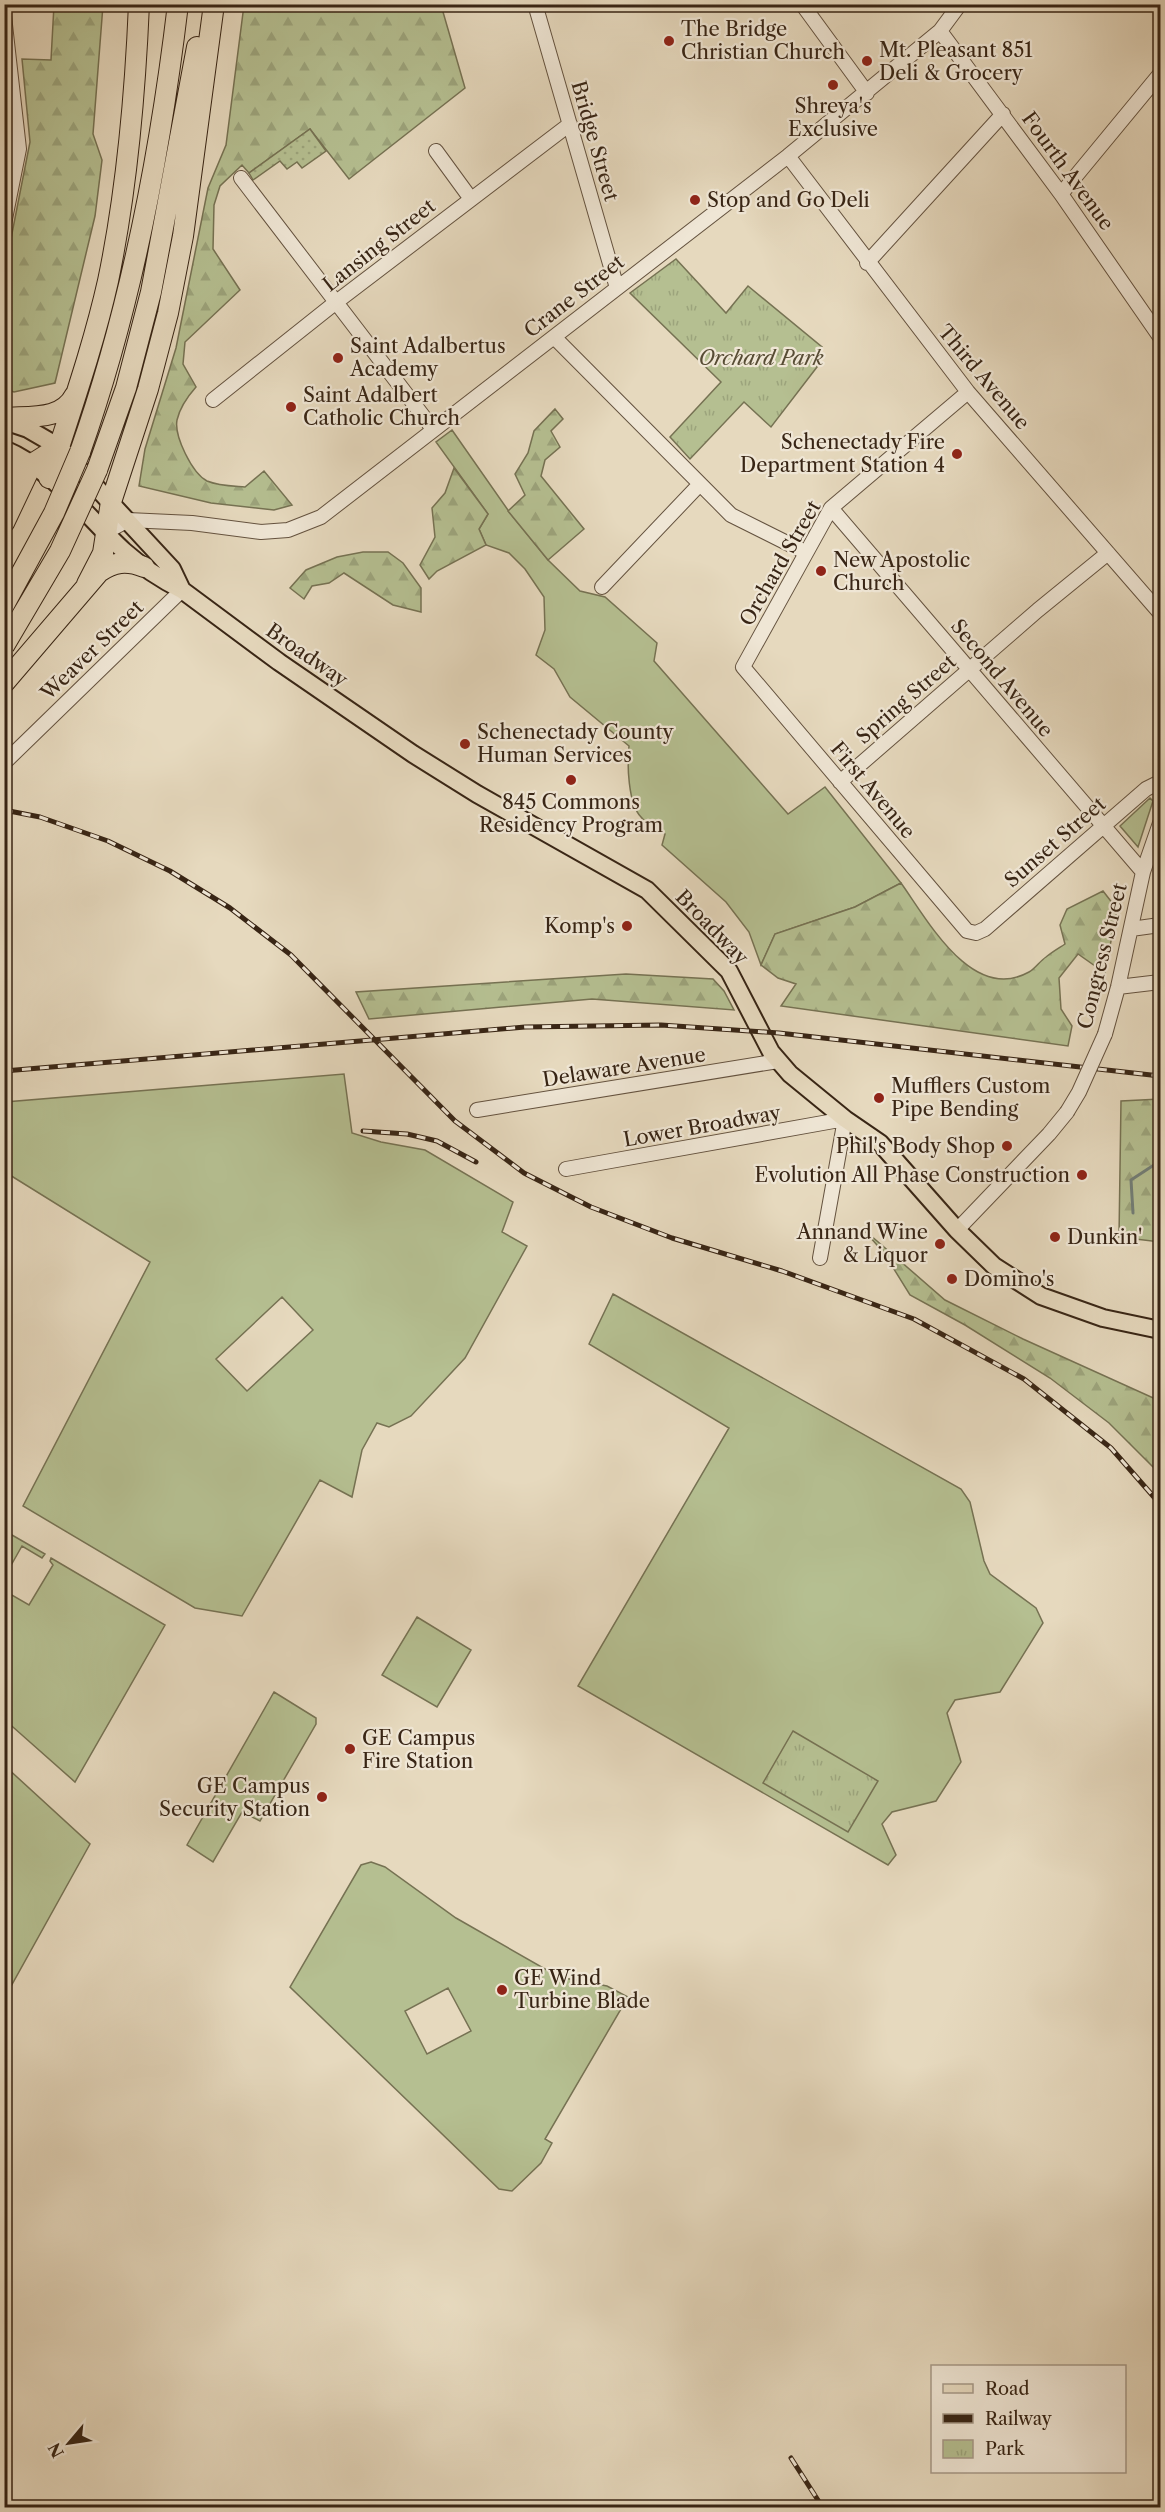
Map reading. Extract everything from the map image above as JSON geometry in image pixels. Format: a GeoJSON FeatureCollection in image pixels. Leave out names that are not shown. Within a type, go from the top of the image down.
{"type":"FeatureCollection","features":[{"type":"Feature","properties":{"kind":"highway"},"geometry":{"type":"LineString","coordinates":[[50,478],[108,281],[126,173],[135,84],[139,4]]}},
{"type":"Feature","properties":{"kind":"highway"},"geometry":{"type":"LineString","coordinates":[[4,605],[45,532],[80,452],[118,335],[129,287],[172,51],[176,4]]}},
{"type":"Feature","properties":{"kind":"highway"},"geometry":{"type":"LineString","coordinates":[[4,646],[51,568],[97,470],[126,387],[149,301],[205,4]]}},
{"type":"Feature","properties":{"kind":"highway"},"geometry":{"type":"LineString","coordinates":[[87,584],[103,553],[111,502],[148,389],[168,313],[183,236],[214,4]]}},
{"type":"Feature","properties":{"kind":"highway"},"geometry":{"type":"LineString","coordinates":[[4,419],[49,415],[65,409],[75,396],[82,375]]}},
{"type":"Feature","properties":{"kind":"highway"},"geometry":{"type":"LineString","coordinates":[[4,523],[32,464],[59,447]]}},
{"type":"Feature","properties":{"kind":"highway"},"geometry":{"type":"LineString","coordinates":[[4,451],[16,474],[16,498]]}},
{"type":"Feature","properties":{"kind":"highway"},"geometry":{"type":"LineString","coordinates":[[4,683],[99,572],[115,563],[124,562],[144,567]]}},
{"type":"Feature","properties":{"kind":"main road","name":"Broadway"},"geometry":{"type":"LineString","coordinates":[[4,419],[28,429],[59,447],[172,568],[182,590]]}},
{"type":"Feature","properties":{"kind":"main road","name":"Broadway"},"geometry":{"type":"LineString","coordinates":[[4,451],[32,464],[50,478],[155,576],[182,590],[264,651],[413,754],[477,794],[641,885],[729,971],[771,1052],[790,1074],[880,1143],[957,1230],[994,1266],[1041,1296],[1103,1318],[1161,1330]]}},
{"type":"Feature","properties":{"kind":"street","name":"Bridge Street"},"geometry":{"type":"LineString","coordinates":[[535,4],[617,288]]}},
{"type":"Feature","properties":{"kind":"street"},"geometry":{"type":"LineString","coordinates":[[802,4],[867,93]]}},
{"type":"Feature","properties":{"kind":"street","name":"Crane Street"},"geometry":{"type":"LineString","coordinates":[[128,520],[192,523],[261,532],[288,530],[321,517],[867,93],[940,31],[960,4]]}},
{"type":"Feature","properties":{"kind":"street"},"geometry":{"type":"LineString","coordinates":[[4,16],[19,149],[4,224]]}},
{"type":"Feature","properties":{"kind":"street","name":"Fourth Avenue"},"geometry":{"type":"LineString","coordinates":[[940,31],[1061,194],[1161,337]]}},
{"type":"Feature","properties":{"kind":"street"},"geometry":{"type":"LineString","coordinates":[[1061,194],[1161,74]]}},
{"type":"Feature","properties":{"kind":"street"},"geometry":{"type":"LineString","coordinates":[[867,263],[1003,114]]}},
{"type":"Feature","properties":{"kind":"street","name":"Lansing Street"},"geometry":{"type":"LineString","coordinates":[[213,400],[335,303],[570,124]]}},
{"type":"Feature","properties":{"kind":"street"},"geometry":{"type":"LineString","coordinates":[[4,148],[19,149]]}},
{"type":"Feature","properties":{"kind":"street"},"geometry":{"type":"LineString","coordinates":[[436,151],[471,199]]}},
{"type":"Feature","properties":{"kind":"street","name":"Third Avenue"},"geometry":{"type":"LineString","coordinates":[[788,156],[867,263],[968,392],[1161,614]]}},
{"type":"Feature","properties":{"kind":"street"},"geometry":{"type":"LineString","coordinates":[[241,178],[433,429]]}},
{"type":"Feature","properties":{"kind":"street"},"geometry":{"type":"LineString","coordinates":[[554,337],[731,515],[805,552]]}},
{"type":"Feature","properties":{"kind":"street","name":"Orchard Street"},"geometry":{"type":"LineString","coordinates":[[743,667],[831,508],[968,392]]}},
{"type":"Feature","properties":{"kind":"street"},"geometry":{"type":"LineString","coordinates":[[602,587],[699,485]]}},
{"type":"Feature","properties":{"kind":"street","name":"Second Avenue"},"geometry":{"type":"LineString","coordinates":[[831,508],[1143,872]]}},
{"type":"Feature","properties":{"kind":"street"},"geometry":{"type":"LineString","coordinates":[[106,532],[128,520]]}},
{"type":"Feature","properties":{"kind":"street","name":"Spring Street"},"geometry":{"type":"LineString","coordinates":[[840,782],[1108,553]]}},
{"type":"Feature","properties":{"kind":"street","name":"Weaver Street"},"geometry":{"type":"LineString","coordinates":[[4,763],[182,590]]}},
{"type":"Feature","properties":{"kind":"street","name":"First Avenue"},"geometry":{"type":"LineString","coordinates":[[743,667],[967,931],[976,933]]}},
{"type":"Feature","properties":{"kind":"street","name":"Sunset Street"},"geometry":{"type":"LineString","coordinates":[[976,933],[985,929],[1146,789],[1161,782]]}},
{"type":"Feature","properties":{"kind":"street","name":"Congress Street"},"geometry":{"type":"LineString","coordinates":[[957,1230],[1049,1134],[1067,1112],[1079,1092],[1104,1034],[1119,987],[1143,872],[1161,823]]}},
{"type":"Feature","properties":{"kind":"street"},"geometry":{"type":"LineString","coordinates":[[1131,929],[1161,925]]}},
{"type":"Feature","properties":{"kind":"street"},"geometry":{"type":"LineString","coordinates":[[1119,987],[1161,982]]}},
{"type":"Feature","properties":{"kind":"street","name":"Delaware Avenue"},"geometry":{"type":"LineString","coordinates":[[477,1110],[778,1061]]}},
{"type":"Feature","properties":{"kind":"street"},"geometry":{"type":"LineString","coordinates":[[820,1258],[846,1119]]}},
{"type":"Feature","properties":{"kind":"street","name":"Lower Broadway"},"geometry":{"type":"LineString","coordinates":[[566,1168],[720,1143],[846,1119]]}},
{"type":"Feature","properties":{"kind":"green space"},"geometry":{"type":"Polygon","coordinates":[[[54,5],[103,5],[93,134],[102,160],[95,216],[55,383],[14,392],[5,389],[5,269],[30,142],[22,59],[51,60],[54,5]]]}},
{"type":"Feature","properties":{"kind":"green space"},"geometry":{"type":"Polygon","coordinates":[[[244,5],[441,5],[465,88],[349,179],[310,129],[249,173],[242,165],[220,186],[214,205],[213,249],[240,290],[185,342],[183,364],[196,387],[182,406],[177,420],[178,435],[190,462],[201,477],[207,481],[245,487],[264,471],[292,505],[274,510],[211,503],[139,486],[145,449],[176,348],[208,188],[226,145],[244,5]]]}},
{"type":"Feature","properties":{"kind":"green space"},"geometry":{"type":"Polygon","coordinates":[[[310,129],[326,151],[302,168],[297,162],[287,169],[280,161],[253,180],[249,173],[310,129]]]}},
{"type":"Feature","properties":{"kind":"green space","name":"Orchard Park"},"geometry":{"type":"Polygon","coordinates":[[[676,259],[726,313],[748,286],[822,347],[815,358],[817,367],[771,427],[744,402],[690,459],[670,437],[721,382],[630,293],[676,259]]]}},
{"type":"Feature","properties":{"kind":"green space"},"geometry":{"type":"Polygon","coordinates":[[[555,409],[563,419],[551,431],[560,447],[545,460],[541,476],[584,529],[548,560],[508,511],[525,495],[515,474],[528,453],[534,431],[555,409]]]}},
{"type":"Feature","properties":{"kind":"green space"},"geometry":{"type":"Polygon","coordinates":[[[452,430],[510,513],[548,560],[580,591],[605,597],[657,643],[654,661],[788,814],[825,787],[901,883],[855,907],[775,934],[761,965],[749,932],[726,902],[662,845],[665,834],[646,822],[637,811],[629,783],[629,746],[570,697],[554,669],[536,655],[545,630],[544,597],[525,569],[509,553],[486,545],[479,529],[488,514],[436,442],[452,430]]]}},
{"type":"Feature","properties":{"kind":"green space"},"geometry":{"type":"Polygon","coordinates":[[[454,468],[488,514],[479,529],[486,545],[437,571],[429,579],[420,565],[435,537],[432,508],[445,493],[454,468]]]}},
{"type":"Feature","properties":{"kind":"green space"},"geometry":{"type":"Polygon","coordinates":[[[363,552],[388,552],[403,563],[421,588],[421,612],[393,605],[344,573],[329,583],[312,586],[304,599],[290,588],[306,570],[337,557],[363,552]]]}},
{"type":"Feature","properties":{"kind":"green space"},"geometry":{"type":"Polygon","coordinates":[[[1150,798],[1153,801],[1138,847],[1120,826],[1150,798]]]}},
{"type":"Feature","properties":{"kind":"green space"},"geometry":{"type":"Polygon","coordinates":[[[901,883],[924,917],[953,953],[970,967],[989,977],[1008,979],[1031,971],[1065,944],[1060,925],[1067,909],[1103,891],[1117,909],[1105,973],[1078,954],[1059,978],[1061,1009],[1072,1026],[1068,1046],[781,1006],[796,984],[778,978],[761,965],[775,934],[855,907],[901,883]]]}},
{"type":"Feature","properties":{"kind":"green space"},"geometry":{"type":"Polygon","coordinates":[[[626,974],[713,979],[724,991],[734,1010],[592,999],[369,1019],[356,992],[626,974]]]}},
{"type":"Feature","properties":{"kind":"green space"},"geometry":{"type":"Polygon","coordinates":[[[344,1074],[352,1133],[381,1142],[425,1150],[513,1202],[502,1232],[527,1246],[465,1358],[411,1416],[389,1427],[377,1423],[362,1450],[352,1497],[320,1480],[242,1616],[195,1608],[23,1506],[150,1262],[5,1172],[5,1102],[344,1074]],[[282,1297],[216,1359],[247,1391],[313,1330],[282,1297]]]}},
{"type":"Feature","properties":{"kind":"green space"},"geometry":{"type":"Polygon","coordinates":[[[1160,1099],[1160,1242],[1119,1237],[1121,1101],[1160,1099]]]}},
{"type":"Feature","properties":{"kind":"green space"},"geometry":{"type":"Polygon","coordinates":[[[862,1228],[945,1300],[1023,1339],[1160,1401],[1160,1474],[1109,1423],[1050,1378],[965,1325],[910,1295],[884,1253],[862,1228]]]}},
{"type":"Feature","properties":{"kind":"green space"},"geometry":{"type":"Polygon","coordinates":[[[613,1294],[961,1489],[970,1502],[984,1561],[990,1574],[1036,1608],[1043,1623],[1000,1692],[955,1700],[947,1713],[961,1762],[936,1801],[892,1812],[882,1824],[896,1855],[888,1865],[578,1686],[729,1428],[589,1344],[613,1294]]]}},
{"type":"Feature","properties":{"kind":"green space"},"geometry":{"type":"Polygon","coordinates":[[[5,1531],[45,1554],[42,1558],[22,1546],[5,1576],[5,1531]]]}},
{"type":"Feature","properties":{"kind":"green space"},"geometry":{"type":"Polygon","coordinates":[[[51,1558],[165,1625],[75,1782],[5,1720],[5,1591],[29,1605],[53,1565],[51,1558]]]}},
{"type":"Feature","properties":{"kind":"green space"},"geometry":{"type":"Polygon","coordinates":[[[417,1617],[471,1650],[437,1707],[382,1675],[417,1617]]]}},
{"type":"Feature","properties":{"kind":"green space"},"geometry":{"type":"Polygon","coordinates":[[[274,1692],[316,1718],[316,1724],[260,1821],[242,1812],[213,1862],[187,1845],[274,1692]]]}},
{"type":"Feature","properties":{"kind":"green space"},"geometry":{"type":"Polygon","coordinates":[[[793,1731],[878,1781],[848,1832],[763,1783],[793,1731]]]}},
{"type":"Feature","properties":{"kind":"green space"},"geometry":{"type":"Polygon","coordinates":[[[5,1766],[90,1844],[5,1997],[5,1766]]]}},
{"type":"Feature","properties":{"kind":"green space"},"geometry":{"type":"Polygon","coordinates":[[[371,1862],[385,1867],[456,1918],[559,1977],[607,1986],[628,1997],[545,2139],[552,2143],[541,2163],[512,2191],[499,2189],[290,1987],[361,1865],[371,1862]],[[448,1988],[405,2011],[427,2054],[471,2031],[448,1988]]]}},
{"type":"Feature","properties":{"kind":"waterway"},"geometry":{"type":"LineString","coordinates":[[1133,1213],[1131,1180],[1160,1161]]}},
{"type":"Feature","properties":{"kind":"railway"},"geometry":{"type":"LineString","coordinates":[[4,810],[40,817],[108,841],[170,871],[230,908],[291,955],[455,1121],[524,1173],[591,1207],[672,1238],[782,1271],[914,1319],[1024,1379],[1111,1448],[1160,1504]]}},
{"type":"Feature","properties":{"kind":"railway"},"geometry":{"type":"LineString","coordinates":[[4,1071],[525,1027],[661,1025],[779,1033],[1160,1076]]}},
{"type":"Feature","properties":{"kind":"railway"},"geometry":{"type":"LineString","coordinates":[[363,1131],[407,1134],[437,1141],[476,1162]]}},
{"type":"Feature","properties":{"kind":"railway"},"geometry":{"type":"LineString","coordinates":[[791,2458],[823,2508]]}},
{"type":"Feature","properties":{"kind":"place","name":"The Bridge Christian Church"},"geometry":{"type":"Point","coordinates":[669,41]}},
{"type":"Feature","properties":{"kind":"place","name":"Mt. Pleasant 851 Deli & Grocery"},"geometry":{"type":"Point","coordinates":[867,61]}},
{"type":"Feature","properties":{"kind":"place","name":"Shreya's Exclusive"},"geometry":{"type":"Point","coordinates":[833,85]}},
{"type":"Feature","properties":{"kind":"place","name":"Stop and Go Deli"},"geometry":{"type":"Point","coordinates":[695,200]}},
{"type":"Feature","properties":{"kind":"place","name":"Saint Adalbertus Academy"},"geometry":{"type":"Point","coordinates":[338,358]}},
{"type":"Feature","properties":{"kind":"place","name":"Saint Adalbert Catholic Church"},"geometry":{"type":"Point","coordinates":[291,407]}},
{"type":"Feature","properties":{"kind":"place","name":"Schenectady Fire Department Station 4"},"geometry":{"type":"Point","coordinates":[957,454]}},
{"type":"Feature","properties":{"kind":"place","name":"New Apostolic Church"},"geometry":{"type":"Point","coordinates":[821,571]}},
{"type":"Feature","properties":{"kind":"place","name":"Schenectady County Human Services"},"geometry":{"type":"Point","coordinates":[465,744]}},
{"type":"Feature","properties":{"kind":"place","name":"845 Commons Residency Program"},"geometry":{"type":"Point","coordinates":[571,780]}},
{"type":"Feature","properties":{"kind":"place","name":"Komp's"},"geometry":{"type":"Point","coordinates":[627,926]}},
{"type":"Feature","properties":{"kind":"place","name":"Mufflers Custom Pipe Bending"},"geometry":{"type":"Point","coordinates":[879,1098]}},
{"type":"Feature","properties":{"kind":"place","name":"Phil's Body Shop"},"geometry":{"type":"Point","coordinates":[1007,1146]}},
{"type":"Feature","properties":{"kind":"place","name":"Evolution All Phase Construction"},"geometry":{"type":"Point","coordinates":[1082,1175]}},
{"type":"Feature","properties":{"kind":"place","name":"Dunkin'"},"geometry":{"type":"Point","coordinates":[1055,1237]}},
{"type":"Feature","properties":{"kind":"place","name":"Annand Wine & Liquor"},"geometry":{"type":"Point","coordinates":[940,1244]}},
{"type":"Feature","properties":{"kind":"place","name":"Domino's"},"geometry":{"type":"Point","coordinates":[952,1279]}},
{"type":"Feature","properties":{"kind":"place","name":"GE Campus Fire Station"},"geometry":{"type":"Point","coordinates":[350,1749]}},
{"type":"Feature","properties":{"kind":"place","name":"GE Campus Security Station"},"geometry":{"type":"Point","coordinates":[322,1797]}},
{"type":"Feature","properties":{"kind":"place","name":"GE Wind Turbine Blade"},"geometry":{"type":"Point","coordinates":[502,1990]}}]}
